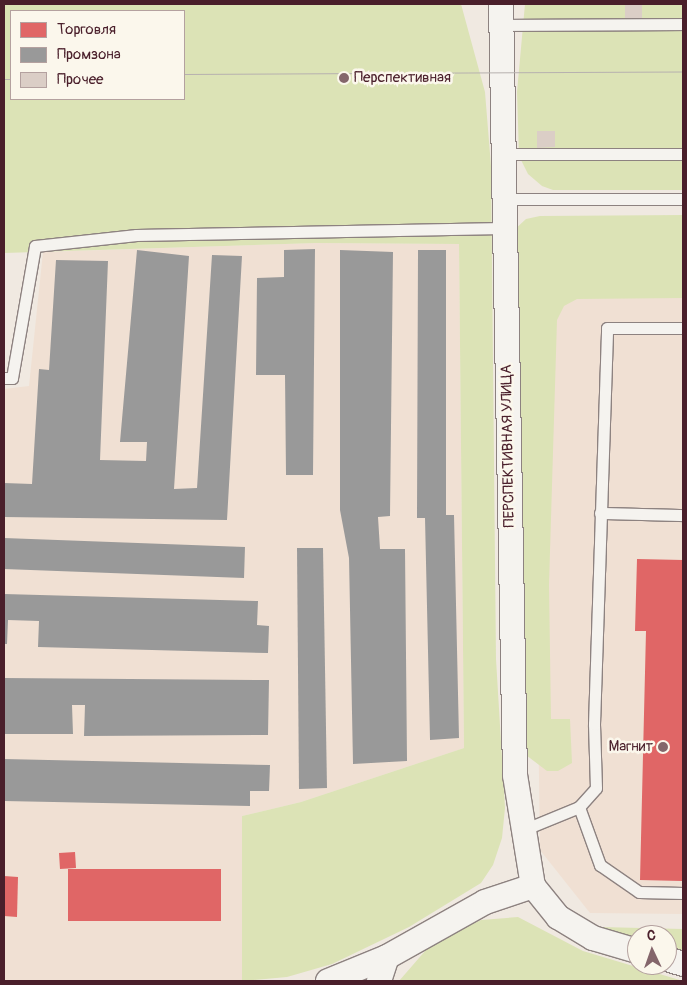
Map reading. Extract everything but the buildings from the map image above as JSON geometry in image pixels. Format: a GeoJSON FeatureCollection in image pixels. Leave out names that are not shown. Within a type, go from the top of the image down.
{"type":"FeatureCollection","features":[{"type":"Feature","properties":{"kind":"street","name":"ПЕРСПЕКТИВНАЯ УЛИЦА"},"geometry":{"type":"LineString","coordinates":[[501,15],[503,228],[515,775],[533,886]]}},
{"type":"Feature","properties":{"kind":"street"},"geometry":{"type":"LineString","coordinates":[[328,981],[386,957],[484,902],[533,886],[558,917],[593,938],[627,948]]}},
{"type":"Feature","properties":{"kind":"street"},"geometry":{"type":"LineString","coordinates":[[379,981],[386,957]]}},
{"type":"Feature","properties":{"kind":"lane"},"geometry":{"type":"LineString","coordinates":[[501,15],[683,24]]}},
{"type":"Feature","properties":{"kind":"lane"},"geometry":{"type":"LineString","coordinates":[[503,154],[683,154]]}},
{"type":"Feature","properties":{"kind":"lane"},"geometry":{"type":"LineString","coordinates":[[504,199],[683,199]]}},
{"type":"Feature","properties":{"kind":"lane"},"geometry":{"type":"LineString","coordinates":[[4,378],[12,378],[35,246],[136,235],[503,228]]}},
{"type":"Feature","properties":{"kind":"lane"},"geometry":{"type":"LineString","coordinates":[[523,830],[579,807],[596,788],[600,514],[607,328],[683,328]]}},
{"type":"Feature","properties":{"kind":"lane"},"geometry":{"type":"LineString","coordinates":[[600,514],[683,515]]}},
{"type":"Feature","properties":{"kind":"lane"},"geometry":{"type":"LineString","coordinates":[[579,807],[600,865],[640,892],[683,893]]}},
{"type":"Feature","properties":{"kind":"shaded area"},"geometry":{"type":"Polygon","coordinates":[[[316,243],[459,244],[464,748],[301,802],[242,816],[242,981],[4,981],[4,389],[29,386],[43,252],[316,243]]]}},
{"type":"Feature","properties":{"kind":"shaded area"},"geometry":{"type":"Polygon","coordinates":[[[532,256],[683,257],[683,914],[590,913],[540,850],[532,256]]]}},
{"type":"Feature","properties":{"kind":"green space"},"geometry":{"type":"Polygon","coordinates":[[[4,4],[461,4],[485,92],[491,166],[496,659],[505,808],[502,838],[493,865],[481,883],[409,927],[332,964],[287,977],[242,981],[242,816],[301,802],[464,748],[459,244],[316,243],[4,253],[4,4]]]}},
{"type":"Feature","properties":{"kind":"green space"},"geometry":{"type":"Polygon","coordinates":[[[525,4],[683,4],[683,190],[553,190],[542,186],[528,174],[519,156],[517,92],[525,4]]]}},
{"type":"Feature","properties":{"kind":"green space"},"geometry":{"type":"Polygon","coordinates":[[[683,215],[683,298],[577,299],[564,306],[557,320],[549,585],[551,719],[570,719],[572,763],[558,771],[547,771],[522,752],[513,231],[526,219],[540,216],[683,215]]]}},
{"type":"Feature","properties":{"kind":"green space"},"geometry":{"type":"Polygon","coordinates":[[[518,917],[583,951],[627,964],[627,975],[663,975],[683,981],[399,981],[432,943],[481,920],[518,917]]]}},
{"type":"Feature","properties":{"kind":"green space"},"geometry":{"type":"Polygon","coordinates":[[[600,927],[627,928],[627,941],[600,927]]]}},
{"type":"Feature","properties":{"kind":"green space"},"geometry":{"type":"Polygon","coordinates":[[[677,929],[683,929],[683,957],[677,956],[677,929]]]}},
{"type":"Feature","properties":{"kind":"tram line"},"geometry":{"type":"LineString","coordinates":[[185,74],[683,71]]}},
{"type":"Feature","properties":{"kind":"tram line"},"geometry":{"type":"LineString","coordinates":[[4,79],[10,79]]}},
{"type":"Feature","properties":{"kind":"place","name":"Перспективная"},"geometry":{"type":"Point","coordinates":[344,78]}},
{"type":"Feature","properties":{"kind":"place","name":"Магнит"},"geometry":{"type":"Point","coordinates":[663,747]}}]}
